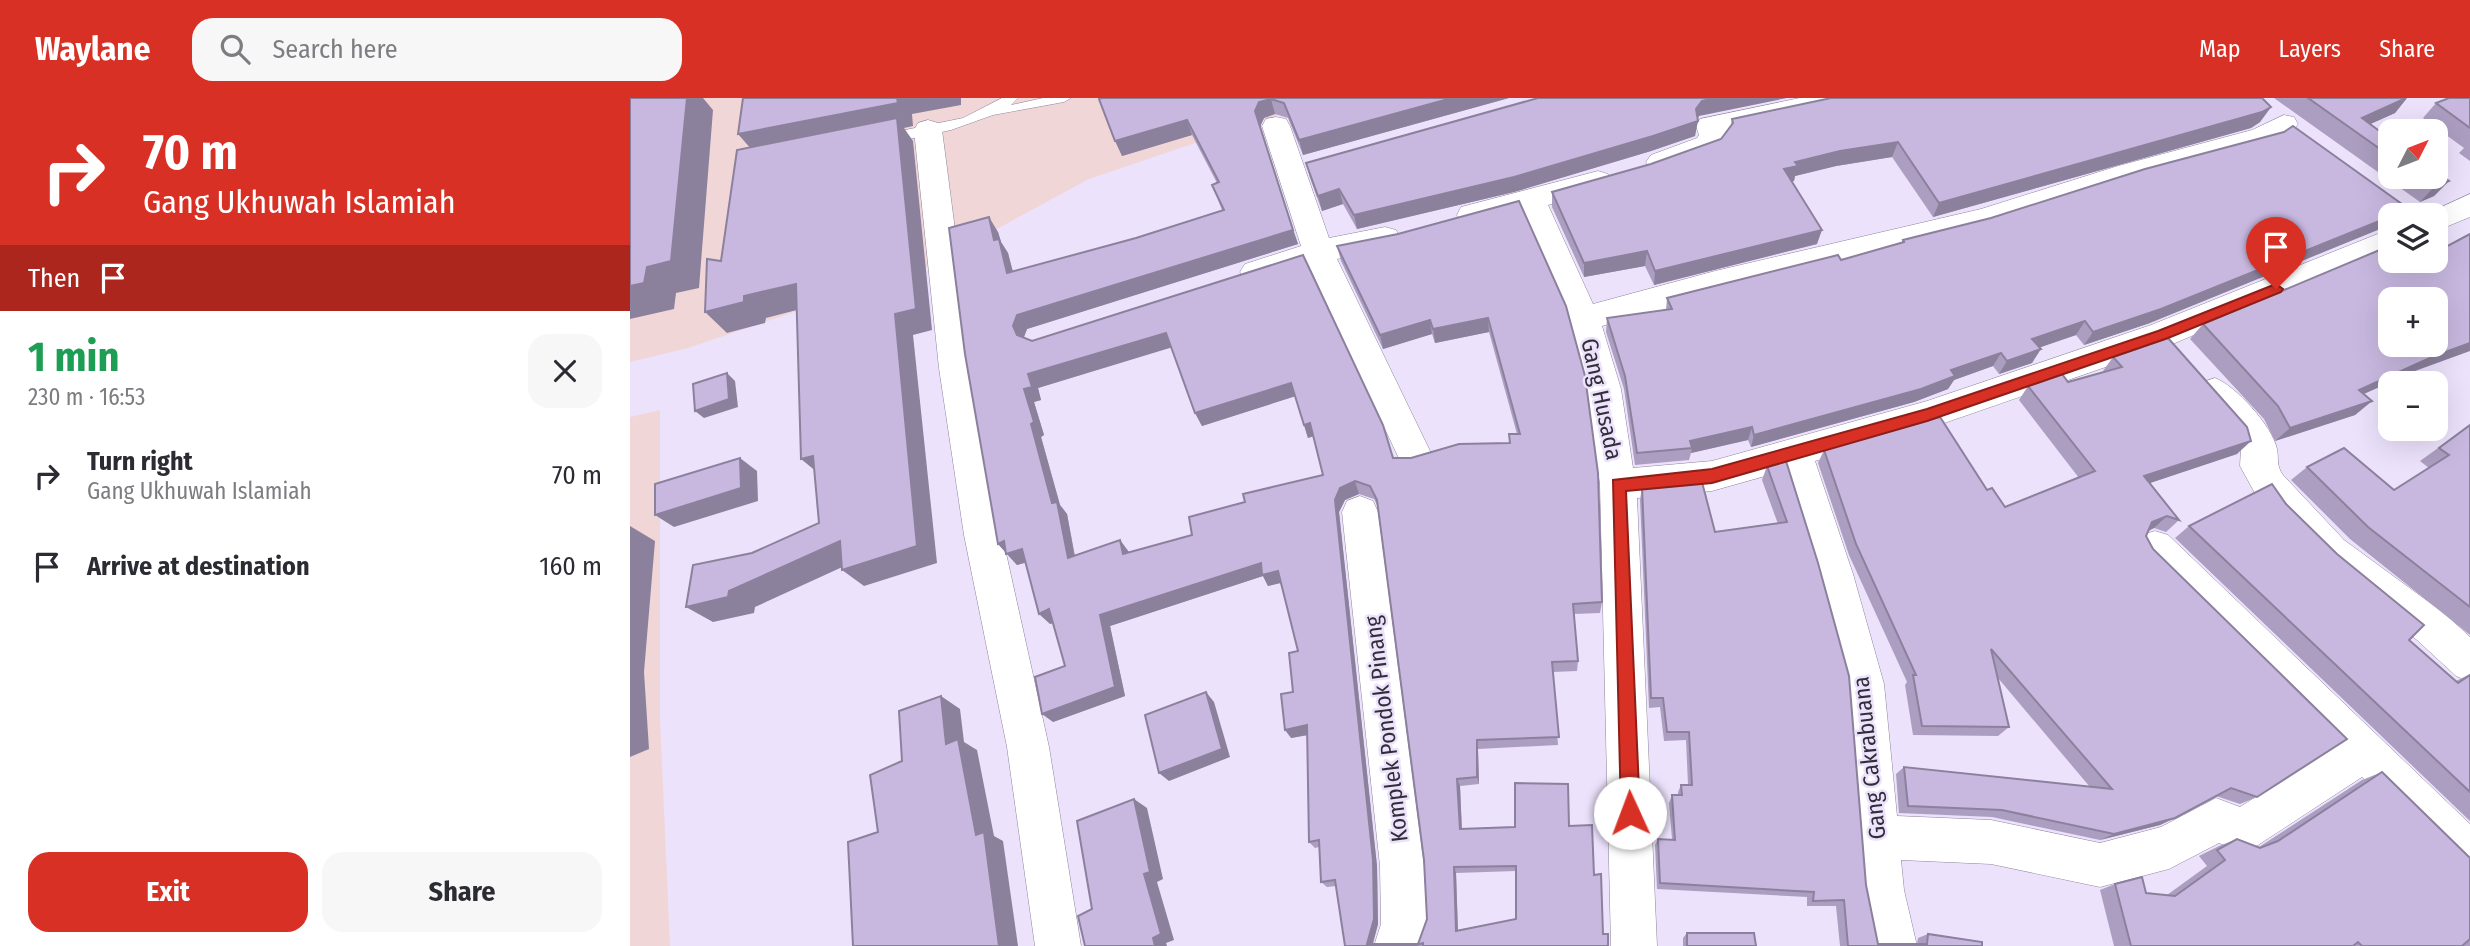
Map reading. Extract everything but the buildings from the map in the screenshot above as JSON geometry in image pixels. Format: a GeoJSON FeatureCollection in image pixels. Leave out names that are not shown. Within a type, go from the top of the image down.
{"type":"FeatureCollection","features":[{"type":"Feature","properties":{"kind":"street"},"geometry":{"type":"LineString","coordinates":[[1222,283],[1318,252],[1426,228],[1633,172],[1707,145],[1714,137],[1710,126],[1844,98]]}},
{"type":"Feature","properties":{"kind":"street"},"geometry":{"type":"LineString","coordinates":[[1584,318],[1715,282],[1983,219],[2128,173],[2262,137],[2274,116],[2309,143]]}},
{"type":"Feature","properties":{"kind":"street"},"geometry":{"type":"LineString","coordinates":[[1276,126],[1306,166],[1318,252],[1413,453]]}},
{"type":"Feature","properties":{"kind":"street"},"geometry":{"type":"LineString","coordinates":[[928,130],[956,368],[983,535],[1028,747],[1058,946]]}},
{"type":"Feature","properties":{"kind":"street","name":"Gang Husada"},"geometry":{"type":"LineString","coordinates":[[1530,200],[1584,318],[1604,389],[1618,485],[1634,946]]}},
{"type":"Feature","properties":{"kind":"street"},"geometry":{"type":"LineString","coordinates":[[2448,215],[2470,205]]}},
{"type":"Feature","properties":{"kind":"street"},"geometry":{"type":"LineString","coordinates":[[1618,485],[1712,476],[1927,415],[2163,334],[2378,245]]}},
{"type":"Feature","properties":{"kind":"street"},"geometry":{"type":"LineString","coordinates":[[2163,334],[2250,431],[2259,448],[2258,466],[2263,476],[2331,552],[2431,627],[2470,663]]}},
{"type":"Feature","properties":{"kind":"street","name":"Gang Cakrabuana"},"geometry":{"type":"LineString","coordinates":[[1795,453],[1834,574],[1864,684],[1882,890],[1894,946]]}},
{"type":"Feature","properties":{"kind":"street","name":"Komplek Pondok Pinang"},"geometry":{"type":"LineString","coordinates":[[1360,512],[1402,866],[1405,924],[1397,946]]}},
{"type":"Feature","properties":{"kind":"street"},"geometry":{"type":"LineString","coordinates":[[2155,547],[2470,854]]}},
{"type":"Feature","properties":{"kind":"street"},"geometry":{"type":"LineString","coordinates":[[1877,837],[1992,842],[2100,865],[2169,847],[2216,820],[2243,830],[2364,752]]}},
{"type":"Feature","properties":{"kind":"lane"},"geometry":{"type":"LineString","coordinates":[[981,115],[1011,98]]}},
{"type":"Feature","properties":{"kind":"lane"},"geometry":{"type":"LineString","coordinates":[[874,141],[1064,98]]}},
{"type":"Feature","properties":{"kind":"shaded area"},"geometry":{"type":"Polygon","coordinates":[[[630,98],[1328,98],[1089,179],[925,268],[688,348],[630,362],[630,98]]]}},
{"type":"Feature","properties":{"kind":"shaded area"},"geometry":{"type":"Polygon","coordinates":[[[660,410],[660,719],[670,946],[630,946],[630,417],[660,410]]]}},
{"type":"Feature","properties":{"kind":"route"},"geometry":{"type":"LineString","coordinates":[[1630,813],[1618,485],[1712,476],[1927,415],[2163,334],[2276,289]]}}]}
